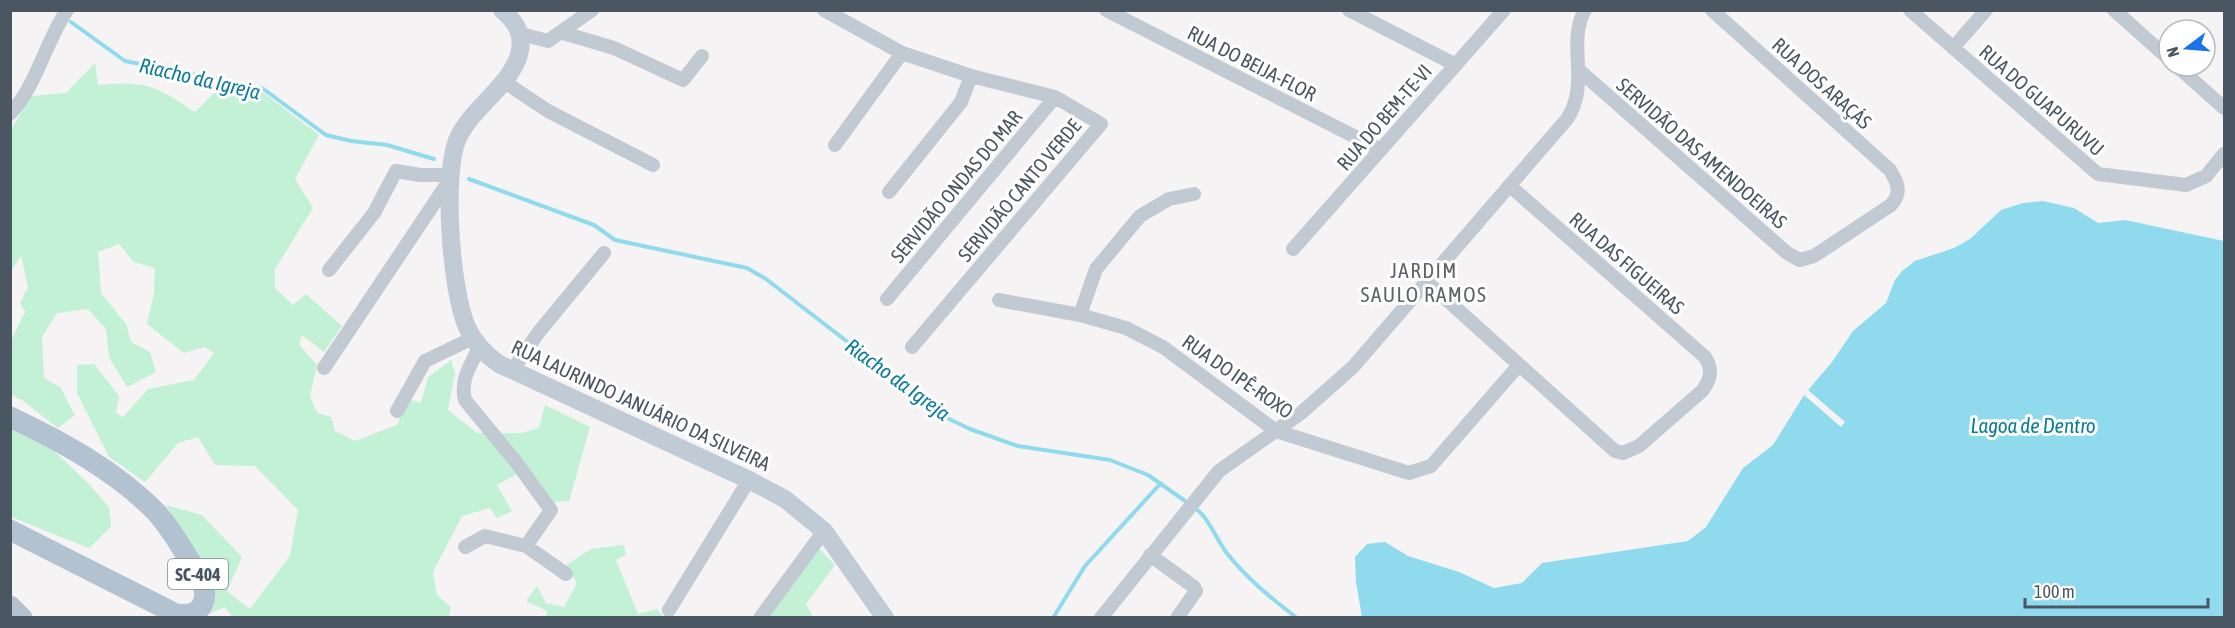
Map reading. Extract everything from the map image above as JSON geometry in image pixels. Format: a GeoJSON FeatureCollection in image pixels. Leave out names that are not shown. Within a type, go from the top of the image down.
{"type":"FeatureCollection","features":[{"type":"Feature","properties":{"kind":"main road"},"geometry":{"type":"LineString","coordinates":[[476,343],[461,307],[449,178],[454,150],[466,125],[503,81],[518,58],[521,34],[516,23],[502,10]]}},
{"type":"Feature","properties":{"kind":"main road","name":"RUA LAURINDO JANUÁRIO DA SILVEIRA"},"geometry":{"type":"LineString","coordinates":[[476,343],[512,371],[749,480],[801,510],[824,531],[885,618]]}},
{"type":"Feature","properties":{"kind":"main road","name":"SC-404"},"geometry":{"type":"LineString","coordinates":[[10,417],[86,458],[154,511],[168,526],[196,571],[205,590],[204,601],[198,611],[188,615],[176,614],[10,530]]}},
{"type":"Feature","properties":{"kind":"main road"},"geometry":{"type":"LineString","coordinates":[[10,606],[22,618]]}},
{"type":"Feature","properties":{"kind":"street"},"geometry":{"type":"LineString","coordinates":[[10,114],[26,95],[52,34],[67,10]]}},
{"type":"Feature","properties":{"kind":"street"},"geometry":{"type":"LineString","coordinates":[[521,34],[548,41],[563,33],[592,10]]}},
{"type":"Feature","properties":{"kind":"street","name":"SERVIDÃO CANTO VERDE"},"geometry":{"type":"LineString","coordinates":[[824,10],[902,53],[971,76],[1055,98],[1101,124],[912,347]]}},
{"type":"Feature","properties":{"kind":"street","name":"RUA DO BEIJA-FLOR"},"geometry":{"type":"LineString","coordinates":[[1106,10],[1381,150]]}},
{"type":"Feature","properties":{"kind":"street"},"geometry":{"type":"LineString","coordinates":[[1349,10],[1456,64]]}},
{"type":"Feature","properties":{"kind":"street","name":"RUA DO BEM-TE-VI"},"geometry":{"type":"LineString","coordinates":[[1293,249],[1504,10]]}},
{"type":"Feature","properties":{"kind":"street"},"geometry":{"type":"LineString","coordinates":[[1101,618],[1184,512],[1229,462],[1309,407],[1353,367],[1573,110],[1577,98],[1580,71],[1579,31],[1585,10]]}},
{"type":"Feature","properties":{"kind":"street","name":"RUA DOS ARAÇÁS"},"geometry":{"type":"LineString","coordinates":[[1712,10],[1890,170],[1897,180],[1899,190],[1897,199],[1891,205],[1814,256],[1800,260]]}},
{"type":"Feature","properties":{"kind":"street","name":"RUA DO GUAPURUVU"},"geometry":{"type":"LineString","coordinates":[[1910,10],[2098,174],[2186,185],[2206,176],[2224,154]]}},
{"type":"Feature","properties":{"kind":"street"},"geometry":{"type":"LineString","coordinates":[[1953,48],[1986,10]]}},
{"type":"Feature","properties":{"kind":"street"},"geometry":{"type":"LineString","coordinates":[[2114,10],[2157,48]]}},
{"type":"Feature","properties":{"kind":"street"},"geometry":{"type":"LineString","coordinates":[[563,33],[614,48],[683,80],[702,56]]}},
{"type":"Feature","properties":{"kind":"street"},"geometry":{"type":"LineString","coordinates":[[835,145],[902,53]]}},
{"type":"Feature","properties":{"kind":"street","name":"SERVIDÃO DAS AMENDOEIRAS"},"geometry":{"type":"LineString","coordinates":[[1580,71],[1787,254],[1800,260]]}},
{"type":"Feature","properties":{"kind":"street"},"geometry":{"type":"LineString","coordinates":[[889,192],[961,102],[971,76]]}},
{"type":"Feature","properties":{"kind":"street"},"geometry":{"type":"LineString","coordinates":[[2190,78],[2224,108]]}},
{"type":"Feature","properties":{"kind":"street"},"geometry":{"type":"LineString","coordinates":[[503,81],[548,111],[653,165]]}},
{"type":"Feature","properties":{"kind":"street","name":"SERVIDÃO ONDAS DO MAR"},"geometry":{"type":"LineString","coordinates":[[887,299],[1055,98]]}},
{"type":"Feature","properties":{"kind":"street"},"geometry":{"type":"LineString","coordinates":[[324,368],[449,178],[396,171],[375,213],[330,270]]}},
{"type":"Feature","properties":{"kind":"street","name":"RUA DAS FIGUEIRAS"},"geometry":{"type":"LineString","coordinates":[[1510,186],[1705,357],[1710,372],[1709,382],[1702,391],[1639,446],[1623,453],[1605,444],[1519,365]]}},
{"type":"Feature","properties":{"kind":"street"},"geometry":{"type":"LineString","coordinates":[[1080,315],[1096,269],[1140,216],[1169,199],[1194,194]]}},
{"type":"Feature","properties":{"kind":"street"},"geometry":{"type":"LineString","coordinates":[[512,371],[544,326],[604,253]]}},
{"type":"Feature","properties":{"kind":"street"},"geometry":{"type":"LineString","coordinates":[[1427,282],[1519,365]]}},
{"type":"Feature","properties":{"kind":"street","name":"RUA DO IPÊ-ROXO"},"geometry":{"type":"LineString","coordinates":[[999,300],[1080,315],[1143,336],[1189,365],[1276,431],[1401,471],[1417,472],[1431,466],[1519,365]]}},
{"type":"Feature","properties":{"kind":"street"},"geometry":{"type":"LineString","coordinates":[[397,411],[425,360],[476,343]]}},
{"type":"Feature","properties":{"kind":"street"},"geometry":{"type":"LineString","coordinates":[[476,343],[465,376],[463,390],[465,400],[516,462],[551,510],[526,546]]}},
{"type":"Feature","properties":{"kind":"street"},"geometry":{"type":"LineString","coordinates":[[669,610],[749,480]]}},
{"type":"Feature","properties":{"kind":"street"},"geometry":{"type":"LineString","coordinates":[[760,618],[824,531]]}},
{"type":"Feature","properties":{"kind":"street"},"geometry":{"type":"LineString","coordinates":[[465,547],[486,536],[526,546],[566,574]]}},
{"type":"Feature","properties":{"kind":"street"},"geometry":{"type":"LineString","coordinates":[[1150,555],[1194,587],[1196,591],[1177,618]]}},
{"type":"Feature","properties":{"kind":"green space"},"geometry":{"type":"Polygon","coordinates":[[[95,63],[98,85],[140,84],[170,96],[195,112],[222,85],[262,92],[319,135],[295,179],[313,208],[275,269],[275,288],[293,305],[306,294],[342,326],[324,352],[302,335],[299,345],[317,365],[310,396],[317,413],[331,417],[335,431],[355,441],[397,425],[408,399],[421,403],[428,377],[451,360],[455,373],[448,410],[477,433],[522,433],[539,428],[545,405],[590,427],[569,501],[540,503],[519,473],[497,485],[512,511],[497,518],[490,508],[462,516],[433,572],[437,595],[451,607],[449,617],[233,618],[225,607],[204,616],[208,575],[166,505],[202,515],[242,557],[227,591],[250,609],[290,556],[298,510],[255,466],[215,465],[198,437],[178,443],[145,482],[109,457],[77,393],[77,365],[94,364],[119,396],[116,413],[123,417],[148,389],[194,380],[214,353],[204,347],[184,353],[147,324],[154,293],[155,268],[134,262],[119,244],[98,252],[101,293],[126,324],[131,342],[150,352],[156,372],[127,387],[109,357],[106,329],[88,309],[57,313],[42,337],[44,378],[60,387],[75,415],[58,428],[23,401],[11,395],[11,340],[25,312],[20,303],[28,287],[21,256],[11,271],[11,130],[31,96],[66,93],[95,63]]]}},
{"type":"Feature","properties":{"kind":"green space"},"geometry":{"type":"Polygon","coordinates":[[[10,422],[55,452],[87,482],[109,507],[111,527],[89,548],[11,517],[10,422]]]}},
{"type":"Feature","properties":{"kind":"green space"},"geometry":{"type":"Polygon","coordinates":[[[624,545],[626,555],[616,560],[638,614],[657,609],[664,617],[546,617],[547,611],[526,601],[537,586],[546,603],[564,607],[577,583],[566,565],[591,549],[624,545]]]}},
{"type":"Feature","properties":{"kind":"green space"},"geometry":{"type":"Polygon","coordinates":[[[818,547],[835,565],[806,604],[813,617],[767,618],[818,547]]]}},
{"type":"Feature","properties":{"kind":"water","name":"Lagoa de Dentro"},"geometry":{"type":"Polygon","coordinates":[[[2043,201],[2074,208],[2098,223],[2125,220],[2224,241],[2224,617],[1362,617],[1356,582],[1355,557],[1367,544],[1385,542],[1408,556],[1459,572],[1494,588],[1522,583],[1542,563],[1688,541],[1706,527],[1743,468],[1773,445],[1804,395],[1832,362],[1853,331],[1886,303],[1895,280],[1902,271],[1915,261],[1954,248],[1970,239],[2001,210],[2023,203],[2043,201]]]}},
{"type":"Feature","properties":{"kind":"pier"},"geometry":{"type":"Polygon","coordinates":[[[1808,390],[1845,422],[1841,427],[1804,395],[1808,390]]]}},
{"type":"Feature","properties":{"kind":"waterway","name":"Riacho da Igreja"},"geometry":{"type":"LineString","coordinates":[[71,22],[125,61],[262,88],[326,135],[351,141],[387,145],[434,159]]}},
{"type":"Feature","properties":{"kind":"waterway","name":"Riacho da Igreja"},"geometry":{"type":"LineString","coordinates":[[469,179],[594,225],[615,240],[747,268],[766,279],[945,417],[970,429],[1018,446],[1110,460],[1148,475],[1188,503]]}},
{"type":"Feature","properties":{"kind":"waterway"},"geometry":{"type":"LineString","coordinates":[[1053,618],[1085,566],[1161,483]]}},
{"type":"Feature","properties":{"kind":"waterway","name":"Riacho da Igreja"},"geometry":{"type":"LineString","coordinates":[[1194,507],[1208,522],[1226,552],[1250,579],[1297,618]]}},
{"type":"Feature","properties":{"kind":"district","name":"JARDIM SAULO RAMOS"},"geometry":{"type":"Point","coordinates":[1424,282]}}]}
